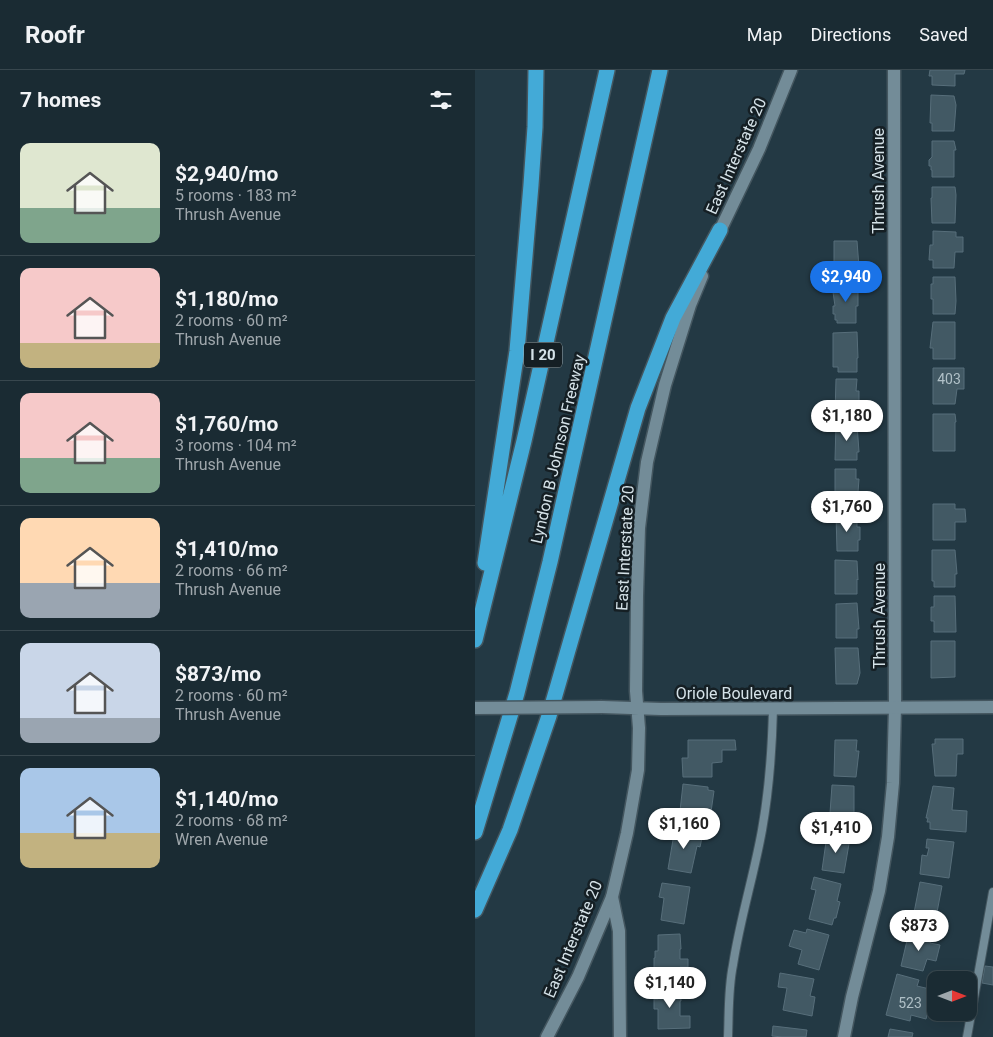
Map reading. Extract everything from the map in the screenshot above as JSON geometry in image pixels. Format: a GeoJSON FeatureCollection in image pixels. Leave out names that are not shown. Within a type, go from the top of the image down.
{"type":"FeatureCollection","features":[{"type":"Feature","properties":{"kind":"highway"},"geometry":{"type":"LineString","coordinates":[[475,629],[517,351],[533,156],[536,70]]}},
{"type":"Feature","properties":{"kind":"highway","name":"I 20"},"geometry":{"type":"LineString","coordinates":[[475,640],[524,441],[607,70]]}},
{"type":"Feature","properties":{"kind":"highway","name":"Lyndon B Johnson Freeway"},"geometry":{"type":"LineString","coordinates":[[475,832],[517,693],[550,562],[660,70]]}},
{"type":"Feature","properties":{"kind":"highway"},"geometry":{"type":"LineString","coordinates":[[475,910],[510,830],[549,716],[637,408],[673,318],[720,230]]}},
{"type":"Feature","properties":{"kind":"street","name":"East Interstate 20"},"geometry":{"type":"LineString","coordinates":[[547,1037],[578,977],[612,897],[627,833],[638,770],[639,538],[647,462],[668,376],[690,305],[720,230],[759,149],[791,70]]}},
{"type":"Feature","properties":{"kind":"street","name":"Thrush Avenue"},"geometry":{"type":"LineString","coordinates":[[845,1037],[852,997],[879,891],[888,837],[893,784],[895,707],[893,70]]}},
{"type":"Feature","properties":{"kind":"street","name":"Oriole Boulevard"},"geometry":{"type":"LineString","coordinates":[[475,708],[993,708]]}},
{"type":"Feature","properties":{"kind":"street"},"geometry":{"type":"LineString","coordinates":[[612,897],[619,931],[619,1037]]}},
{"type":"Feature","properties":{"kind":"lane"},"geometry":{"type":"LineString","coordinates":[[728,1037],[732,966],[762,830],[773,709]]}},
{"type":"Feature","properties":{"kind":"lane"},"geometry":{"type":"LineString","coordinates":[[967,1037],[993,892]]}},
{"type":"Feature","properties":{"kind":"building"},"geometry":{"type":"Polygon","coordinates":[[[930,70],[965,70],[964,74],[955,74],[955,86],[932,85],[932,76],[929,76],[930,70]]]}},
{"type":"Feature","properties":{"kind":"building"},"geometry":{"type":"Polygon","coordinates":[[[931,95],[954,96],[956,105],[954,131],[932,131],[932,123],[930,123],[931,95]]]}},
{"type":"Feature","properties":{"kind":"building"},"geometry":{"type":"Polygon","coordinates":[[[932,141],[954,141],[956,150],[954,150],[954,177],[932,177],[929,160],[932,157],[932,141]]]}},
{"type":"Feature","properties":{"kind":"building"},"geometry":{"type":"Polygon","coordinates":[[[932,187],[955,187],[955,223],[932,223],[932,187]]]}},
{"type":"Feature","properties":{"kind":"building"},"geometry":{"type":"Polygon","coordinates":[[[933,231],[956,232],[956,237],[963,237],[963,252],[955,252],[954,268],[933,268],[933,260],[929,260],[930,245],[933,245],[933,231]]]}},
{"type":"Feature","properties":{"kind":"building"},"geometry":{"type":"Polygon","coordinates":[[[834,241],[857,241],[859,267],[856,277],[834,277],[834,241]]]}},
{"type":"Feature","properties":{"kind":"building"},"geometry":{"type":"Polygon","coordinates":[[[933,277],[955,277],[955,314],[933,314],[931,284],[933,284],[933,277]]]}},
{"type":"Feature","properties":{"kind":"building"},"geometry":{"type":"Polygon","coordinates":[[[837,283],[855,283],[855,287],[858,287],[856,323],[837,323],[837,320],[835,320],[835,314],[833,314],[833,306],[835,306],[833,292],[837,283]]]}},
{"type":"Feature","properties":{"kind":"building"},"geometry":{"type":"Polygon","coordinates":[[[933,322],[955,322],[955,359],[933,359],[933,348],[930,348],[933,322]]]}},
{"type":"Feature","properties":{"kind":"building"},"geometry":{"type":"Polygon","coordinates":[[[857,332],[857,372],[838,372],[838,367],[833,367],[833,333],[857,332]]]}},
{"type":"Feature","properties":{"kind":"building"},"geometry":{"type":"Polygon","coordinates":[[[933,368],[964,368],[964,389],[957,389],[955,404],[933,404],[933,368]]]}},
{"type":"Feature","properties":{"kind":"building"},"geometry":{"type":"Polygon","coordinates":[[[836,379],[857,379],[856,391],[859,391],[859,403],[857,405],[857,414],[835,414],[836,379]]]}},
{"type":"Feature","properties":{"kind":"building"},"geometry":{"type":"Polygon","coordinates":[[[933,414],[955,414],[955,451],[933,451],[933,414]]]}},
{"type":"Feature","properties":{"kind":"building"},"geometry":{"type":"Polygon","coordinates":[[[836,424],[857,424],[859,452],[857,452],[857,460],[835,460],[836,424]]]}},
{"type":"Feature","properties":{"kind":"building"},"geometry":{"type":"Polygon","coordinates":[[[835,469],[856,469],[856,479],[859,479],[857,506],[835,505],[835,469]]]}},
{"type":"Feature","properties":{"kind":"building"},"geometry":{"type":"Polygon","coordinates":[[[933,504],[955,504],[955,509],[965,509],[966,522],[955,522],[955,540],[933,540],[933,504]]]}},
{"type":"Feature","properties":{"kind":"building"},"geometry":{"type":"Polygon","coordinates":[[[836,514],[857,514],[857,527],[860,527],[858,551],[837,551],[836,514]]]}},
{"type":"Feature","properties":{"kind":"building"},"geometry":{"type":"Polygon","coordinates":[[[932,550],[955,550],[957,574],[955,574],[955,587],[934,587],[934,581],[932,581],[932,550]]]}},
{"type":"Feature","properties":{"kind":"building"},"geometry":{"type":"Polygon","coordinates":[[[835,560],[857,561],[857,594],[835,594],[835,560]]]}},
{"type":"Feature","properties":{"kind":"building"},"geometry":{"type":"Polygon","coordinates":[[[934,596],[955,596],[956,632],[934,632],[934,621],[931,621],[931,607],[934,607],[934,596]]]}},
{"type":"Feature","properties":{"kind":"building"},"geometry":{"type":"Polygon","coordinates":[[[857,603],[859,629],[857,629],[857,638],[836,638],[836,604],[857,603]]]}},
{"type":"Feature","properties":{"kind":"building"},"geometry":{"type":"Polygon","coordinates":[[[931,641],[955,641],[955,677],[931,678],[931,641]]]}},
{"type":"Feature","properties":{"kind":"building"},"geometry":{"type":"Polygon","coordinates":[[[835,648],[858,648],[860,673],[857,684],[836,684],[835,648]]]}},
{"type":"Feature","properties":{"kind":"building"},"geometry":{"type":"Polygon","coordinates":[[[935,739],[963,739],[963,754],[957,754],[956,776],[935,776],[932,744],[935,744],[935,739]]]}},
{"type":"Feature","properties":{"kind":"building"},"geometry":{"type":"Polygon","coordinates":[[[688,740],[735,740],[736,750],[722,750],[722,762],[712,763],[712,777],[683,777],[682,758],[688,758],[688,740]]]}},
{"type":"Feature","properties":{"kind":"building"},"geometry":{"type":"Polygon","coordinates":[[[835,740],[857,740],[856,751],[859,751],[856,777],[834,776],[835,740]]]}},
{"type":"Feature","properties":{"kind":"building"},"geometry":{"type":"Polygon","coordinates":[[[683,784],[708,787],[708,790],[714,791],[711,812],[703,811],[701,823],[679,820],[683,784]]]}},
{"type":"Feature","properties":{"kind":"building"},"geometry":{"type":"Polygon","coordinates":[[[832,785],[854,786],[852,828],[829,827],[832,785]]]}},
{"type":"Feature","properties":{"kind":"building"},"geometry":{"type":"Polygon","coordinates":[[[933,786],[954,788],[952,810],[967,811],[966,832],[930,829],[930,822],[927,822],[928,818],[926,818],[933,786]]]}},
{"type":"Feature","properties":{"kind":"building"},"geometry":{"type":"Polygon","coordinates":[[[675,828],[703,833],[700,847],[697,846],[691,873],[668,869],[675,828]]]}},
{"type":"Feature","properties":{"kind":"building"},"geometry":{"type":"Polygon","coordinates":[[[827,835],[850,838],[844,873],[822,870],[827,835]]]}},
{"type":"Feature","properties":{"kind":"building"},"geometry":{"type":"Polygon","coordinates":[[[927,839],[954,842],[949,878],[920,874],[922,855],[927,856],[929,848],[926,848],[927,839]]]}},
{"type":"Feature","properties":{"kind":"building"},"geometry":{"type":"Polygon","coordinates":[[[814,877],[841,884],[837,901],[840,902],[832,925],[809,919],[816,890],[811,889],[814,877]]]}},
{"type":"Feature","properties":{"kind":"building"},"geometry":{"type":"Polygon","coordinates":[[[920,882],[942,886],[934,928],[912,923],[920,882]]]}},
{"type":"Feature","properties":{"kind":"building"},"geometry":{"type":"Polygon","coordinates":[[[662,883],[690,887],[684,924],[661,920],[664,898],[659,897],[662,883]]]}},
{"type":"Feature","properties":{"kind":"building"},"geometry":{"type":"Polygon","coordinates":[[[807,929],[829,935],[819,970],[798,964],[802,950],[789,946],[794,930],[806,933],[807,929]]]}},
{"type":"Feature","properties":{"kind":"building"},"geometry":{"type":"Polygon","coordinates":[[[909,932],[931,937],[930,943],[940,945],[936,961],[927,959],[923,971],[901,966],[909,932]]]}},
{"type":"Feature","properties":{"kind":"building"},"geometry":{"type":"Polygon","coordinates":[[[680,934],[680,959],[688,959],[688,967],[680,967],[680,976],[658,977],[658,970],[655,970],[654,967],[654,958],[655,951],[658,951],[658,935],[680,934]]]}},
{"type":"Feature","properties":{"kind":"building"},"geometry":{"type":"Polygon","coordinates":[[[985,966],[993,967],[993,985],[982,983],[985,966]]]}},
{"type":"Feature","properties":{"kind":"building"},"geometry":{"type":"Polygon","coordinates":[[[780,973],[814,979],[810,996],[815,997],[812,1016],[783,1010],[787,988],[778,987],[780,973]]]}},
{"type":"Feature","properties":{"kind":"building"},"geometry":{"type":"Polygon","coordinates":[[[897,974],[919,980],[917,986],[927,988],[926,1019],[911,1015],[910,1021],[886,1015],[897,974]]]}},
{"type":"Feature","properties":{"kind":"building"},"geometry":{"type":"Polygon","coordinates":[[[658,986],[680,986],[680,1016],[690,1016],[690,1028],[658,1029],[658,1009],[654,1009],[654,999],[658,999],[658,986]]]}},
{"type":"Feature","properties":{"kind":"building"},"geometry":{"type":"Polygon","coordinates":[[[773,1026],[807,1030],[806,1037],[772,1036],[773,1026]]]}},
{"type":"Feature","properties":{"kind":"building"},"geometry":{"type":"Polygon","coordinates":[[[890,1029],[913,1033],[912,1037],[888,1037],[890,1029]]]}}]}
